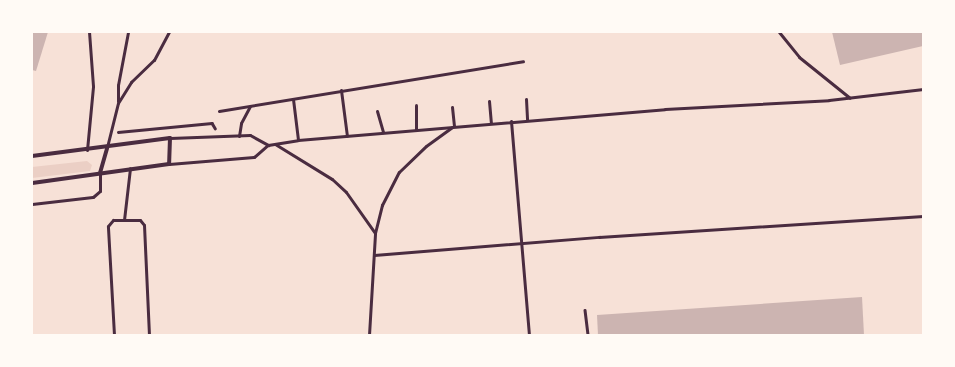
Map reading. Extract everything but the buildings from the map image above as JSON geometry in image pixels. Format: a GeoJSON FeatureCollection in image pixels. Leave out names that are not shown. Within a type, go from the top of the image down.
{"type":"FeatureCollection","features":[{"type":"Feature","properties":{"kind":"street"},"geometry":{"type":"LineString","coordinates":[[32,156],[107,148],[170,138],[169,164],[130,168],[32,183]]}},
{"type":"Feature","properties":{"kind":"street"},"geometry":{"type":"LineString","coordinates":[[100,173],[107,148]]}},
{"type":"Feature","properties":{"kind":"lane"},"geometry":{"type":"LineString","coordinates":[[87,150],[86,136],[93,86],[89,32]]}},
{"type":"Feature","properties":{"kind":"lane"},"geometry":{"type":"LineString","coordinates":[[107,148],[118,102],[118,85],[128,32]]}},
{"type":"Feature","properties":{"kind":"lane"},"geometry":{"type":"LineString","coordinates":[[118,102],[131,82],[154,60],[169,32]]}},
{"type":"Feature","properties":{"kind":"lane"},"geometry":{"type":"LineString","coordinates":[[779,32],[799,57],[850,98]]}},
{"type":"Feature","properties":{"kind":"lane"},"geometry":{"type":"LineString","coordinates":[[219,111],[523,61]]}},
{"type":"Feature","properties":{"kind":"lane"},"geometry":{"type":"LineString","coordinates":[[341,90],[347,136]]}},
{"type":"Feature","properties":{"kind":"lane"},"geometry":{"type":"LineString","coordinates":[[169,164],[254,157],[268,145],[298,140],[511,121],[850,98],[923,90]]}},
{"type":"Feature","properties":{"kind":"lane"},"geometry":{"type":"LineString","coordinates":[[293,99],[298,140]]}},
{"type":"Feature","properties":{"kind":"lane"},"geometry":{"type":"LineString","coordinates":[[526,99],[527,120]]}},
{"type":"Feature","properties":{"kind":"lane"},"geometry":{"type":"LineString","coordinates":[[489,101],[491,123]]}},
{"type":"Feature","properties":{"kind":"lane"},"geometry":{"type":"LineString","coordinates":[[416,105],[416,130]]}},
{"type":"Feature","properties":{"kind":"lane"},"geometry":{"type":"LineString","coordinates":[[239,136],[241,123],[251,106]]}},
{"type":"Feature","properties":{"kind":"lane"},"geometry":{"type":"LineString","coordinates":[[452,107],[454,126]]}},
{"type":"Feature","properties":{"kind":"lane"},"geometry":{"type":"LineString","coordinates":[[377,111],[383,132]]}},
{"type":"Feature","properties":{"kind":"lane"},"geometry":{"type":"LineString","coordinates":[[511,121],[529,335]]}},
{"type":"Feature","properties":{"kind":"lane"},"geometry":{"type":"LineString","coordinates":[[369,335],[375,233],[382,205],[399,172],[426,146],[454,126]]}},
{"type":"Feature","properties":{"kind":"lane"},"geometry":{"type":"LineString","coordinates":[[170,138],[250,135],[268,145]]}},
{"type":"Feature","properties":{"kind":"lane"},"geometry":{"type":"LineString","coordinates":[[275,144],[332,179],[346,192],[375,233]]}},
{"type":"Feature","properties":{"kind":"lane"},"geometry":{"type":"LineString","coordinates":[[124,220],[130,168]]}},
{"type":"Feature","properties":{"kind":"lane"},"geometry":{"type":"LineString","coordinates":[[32,204],[93,197],[100,191],[100,173]]}},
{"type":"Feature","properties":{"kind":"lane"},"geometry":{"type":"LineString","coordinates":[[374,256],[522,243],[923,216]]}},
{"type":"Feature","properties":{"kind":"lane"},"geometry":{"type":"LineString","coordinates":[[114,335],[108,226],[110,221],[124,220],[140,220],[144,225],[149,335]]}},
{"type":"Feature","properties":{"kind":"path"},"geometry":{"type":"LineString","coordinates":[[585,310],[588,335]]}},
{"type":"Feature","properties":{"kind":"shaded area"},"geometry":{"type":"Polygon","coordinates":[[[87,161],[92,165],[90,171],[32,178],[32,167],[87,161]]]}}]}
